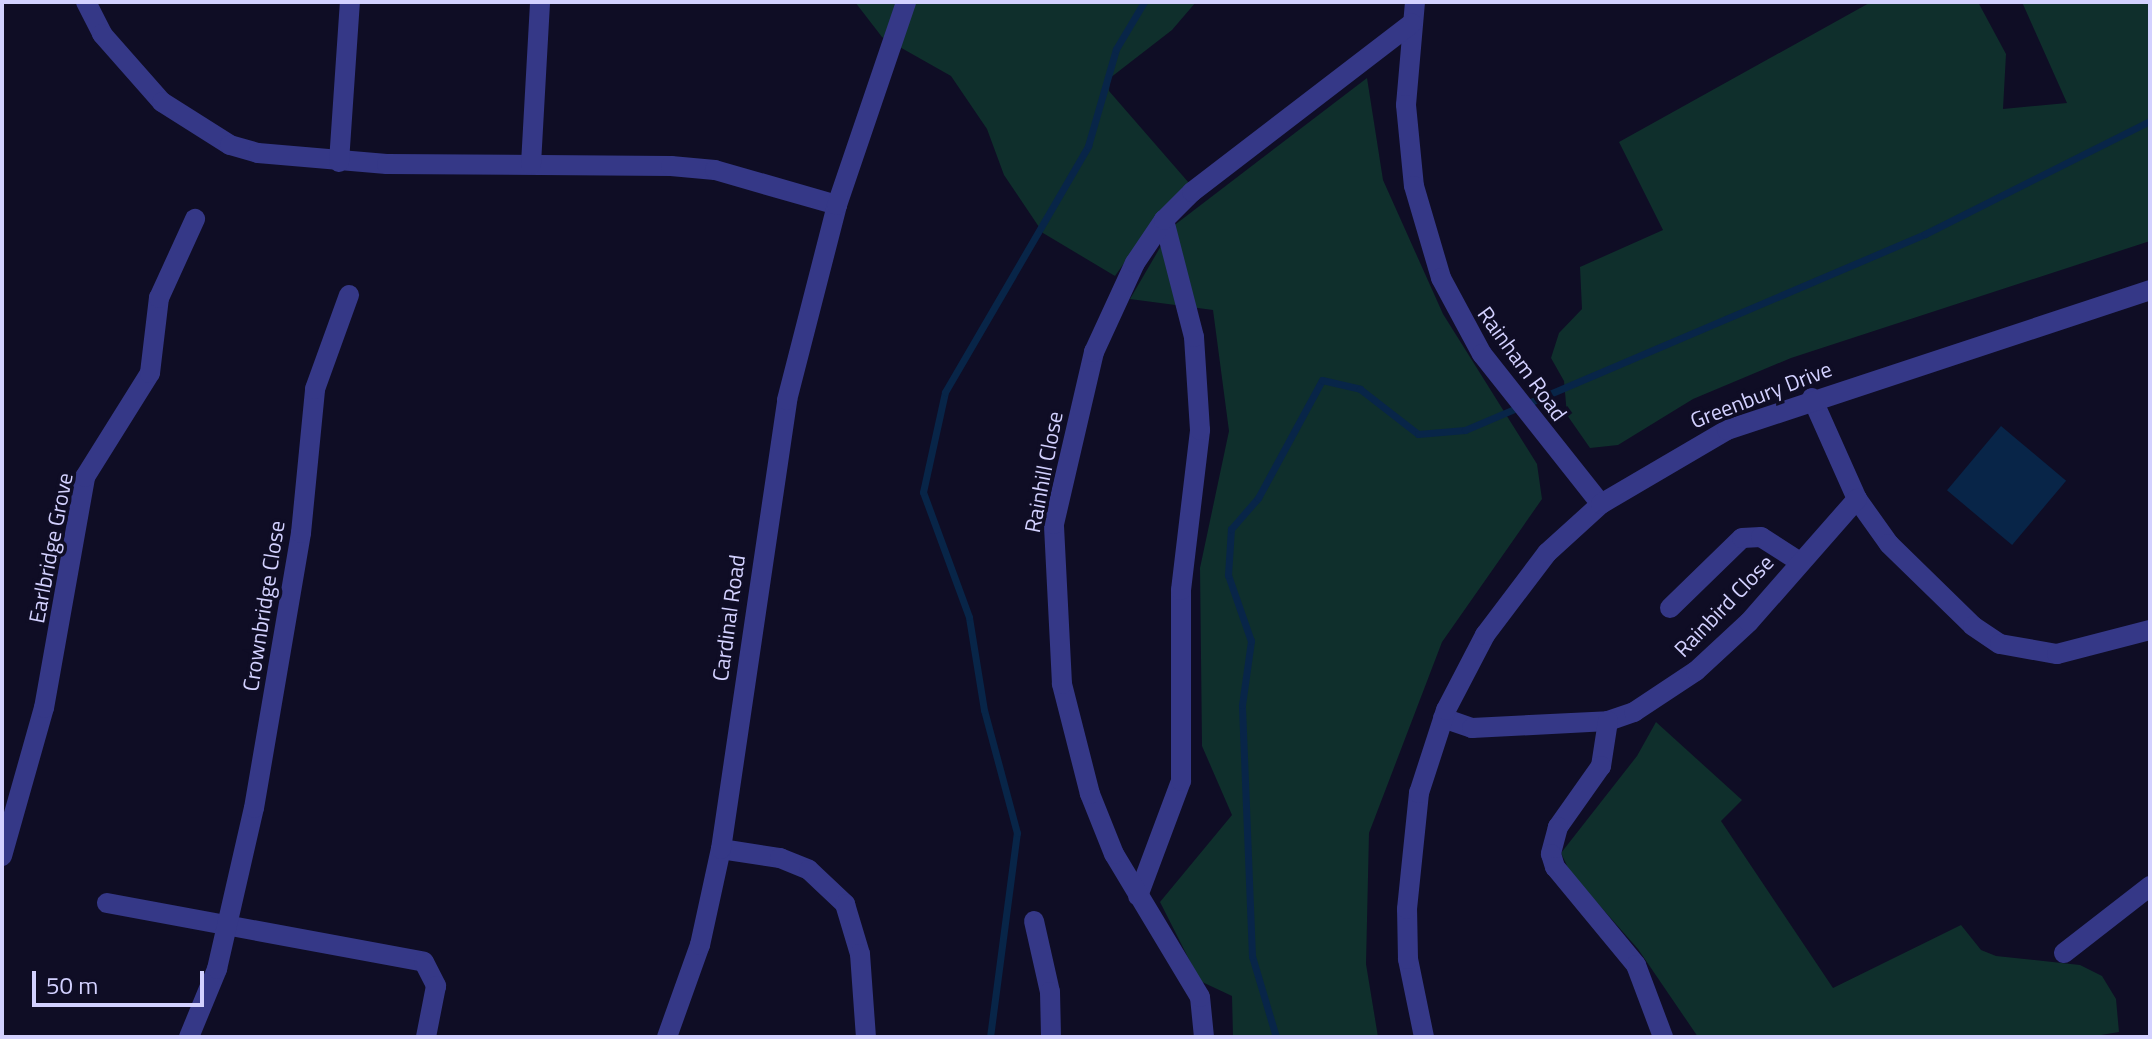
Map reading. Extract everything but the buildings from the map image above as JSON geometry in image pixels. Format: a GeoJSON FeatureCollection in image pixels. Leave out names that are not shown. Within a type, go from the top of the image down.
{"type":"FeatureCollection","features":[{"type":"Feature","properties":{"kind":"street"},"geometry":{"type":"LineString","coordinates":[[86,2],[130,71],[189,123],[258,153],[339,162],[715,170],[837,205]]}},
{"type":"Feature","properties":{"kind":"street"},"geometry":{"type":"LineString","coordinates":[[339,162],[350,2]]}},
{"type":"Feature","properties":{"kind":"street"},"geometry":{"type":"LineString","coordinates":[[531,164],[540,2]]}},
{"type":"Feature","properties":{"kind":"street","name":"Cardinal Road"},"geometry":{"type":"LineString","coordinates":[[667,1037],[700,945],[721,849],[775,459],[837,205],[906,2]]}},
{"type":"Feature","properties":{"kind":"street","name":"Rainhill Close"},"geometry":{"type":"LineString","coordinates":[[1204,1037],[1200,997],[1138,896],[1090,794],[1062,684],[1054,524],[1094,352],[1135,263],[1164,220],[1192,192],[1414,12]]}},
{"type":"Feature","properties":{"kind":"street","name":"Rainham Road"},"geometry":{"type":"LineString","coordinates":[[1414,12],[1406,105],[1414,186],[1441,278],[1482,354],[1601,504]]}},
{"type":"Feature","properties":{"kind":"street","name":"Earlbridge Grove"},"geometry":{"type":"LineString","coordinates":[[2,856],[44,708],[85,477],[150,373],[159,298],[195,219]]}},
{"type":"Feature","properties":{"kind":"street"},"geometry":{"type":"LineString","coordinates":[[1138,896],[1181,781],[1181,590],[1200,430],[1194,337],[1164,220]]}},
{"type":"Feature","properties":{"kind":"street","name":"Greenbury Drive"},"geometry":{"type":"LineString","coordinates":[[1424,1037],[1408,959],[1409,859],[1419,793],[1443,718],[1485,635],[1516,590],[1601,504],[1691,447],[1812,398],[2150,290]]}},
{"type":"Feature","properties":{"kind":"street","name":"Crownbridge Close"},"geometry":{"type":"LineString","coordinates":[[189,1037],[217,969],[228,927],[274,704],[301,533],[315,389],[349,295]]}},
{"type":"Feature","properties":{"kind":"street"},"geometry":{"type":"LineString","coordinates":[[1812,398],[1857,499],[1889,544],[1945,603],[2000,644],[2057,654],[2150,630]]}},
{"type":"Feature","properties":{"kind":"street","name":"Rainbird Close"},"geometry":{"type":"LineString","coordinates":[[1443,718],[1472,728],[1608,721],[1663,696],[1696,671],[1749,622],[1857,499]]}},
{"type":"Feature","properties":{"kind":"street"},"geometry":{"type":"LineString","coordinates":[[1670,608],[1742,538],[1761,537],[1800,562]]}},
{"type":"Feature","properties":{"kind":"street"},"geometry":{"type":"LineString","coordinates":[[1608,721],[1601,766],[1558,827],[1551,854],[1555,867],[1623,946],[1648,989],[1654,1024],[1663,1037]]}},
{"type":"Feature","properties":{"kind":"street"},"geometry":{"type":"LineString","coordinates":[[721,849],[780,858],[809,870],[845,904],[860,954],[866,1037]]}},
{"type":"Feature","properties":{"kind":"street"},"geometry":{"type":"LineString","coordinates":[[2064,953],[2150,886]]}},
{"type":"Feature","properties":{"kind":"street"},"geometry":{"type":"LineString","coordinates":[[107,903],[424,962],[436,986],[426,1037]]}},
{"type":"Feature","properties":{"kind":"street"},"geometry":{"type":"LineString","coordinates":[[1034,921],[1050,992],[1051,1037]]}},
{"type":"Feature","properties":{"kind":"green space"},"geometry":{"type":"Polygon","coordinates":[[[855,2],[1196,2],[1172,30],[1110,78],[1109,91],[1189,183],[1160,212],[1115,276],[1043,233],[1004,175],[987,129],[951,76],[882,37],[855,2]]]}},
{"type":"Feature","properties":{"kind":"green space"},"geometry":{"type":"Polygon","coordinates":[[[1871,2],[1978,2],[2006,54],[2003,109],[2067,103],[2022,2],[2150,2],[2150,241],[1791,358],[1693,399],[1618,445],[1590,448],[1567,415],[1564,381],[1551,358],[1559,333],[1582,309],[1580,267],[1663,230],[1619,142],[1871,2]]]}},
{"type":"Feature","properties":{"kind":"green space"},"geometry":{"type":"Polygon","coordinates":[[[1367,78],[1383,180],[1443,314],[1537,464],[1542,499],[1442,642],[1369,833],[1366,964],[1378,1037],[1233,1037],[1232,996],[1200,981],[1160,902],[1232,815],[1202,746],[1200,568],[1229,431],[1213,310],[1130,299],[1172,227],[1367,78]]]}},
{"type":"Feature","properties":{"kind":"green space"},"geometry":{"type":"Polygon","coordinates":[[[1656,722],[1742,800],[1721,821],[1833,988],[1961,925],[1981,950],[1996,956],[2080,965],[2102,976],[2116,999],[2119,1032],[2089,1037],[1698,1037],[1638,949],[1570,872],[1561,853],[1637,756],[1656,722]]]}},
{"type":"Feature","properties":{"kind":"water"},"geometry":{"type":"Polygon","coordinates":[[[2001,426],[2066,481],[2012,545],[1947,490],[2001,426]]]}},
{"type":"Feature","properties":{"kind":"waterway"},"geometry":{"type":"LineString","coordinates":[[990,1037],[1017,833],[984,710],[969,617],[923,492],[945,392],[1088,146],[1116,49],[1144,2]]}},
{"type":"Feature","properties":{"kind":"waterway"},"geometry":{"type":"LineString","coordinates":[[1276,1037],[1252,956],[1242,705],[1251,641],[1228,575],[1231,529],[1258,498],[1322,380],[1360,389],[1418,434],[1465,430],[1925,234],[2150,121]]}}]}
